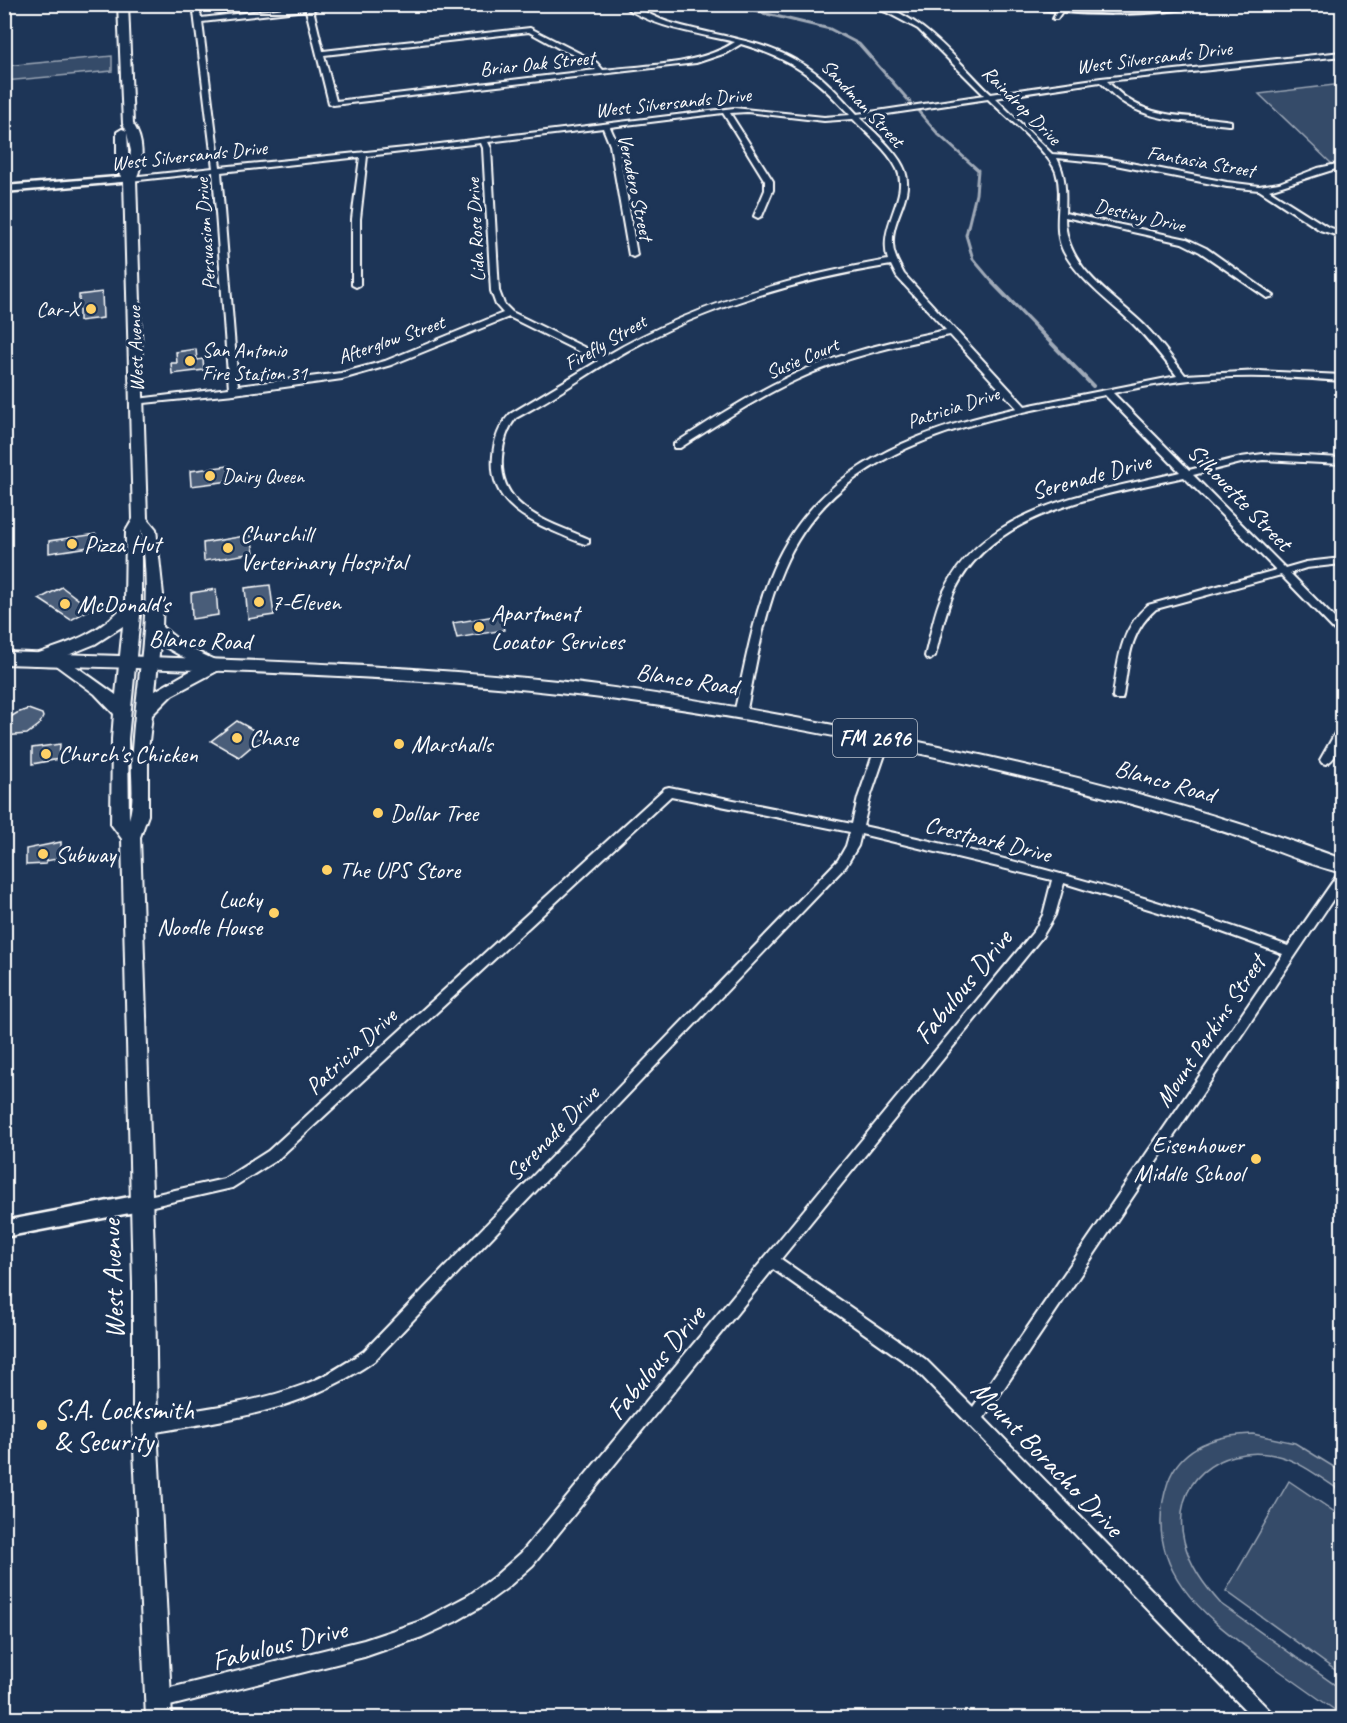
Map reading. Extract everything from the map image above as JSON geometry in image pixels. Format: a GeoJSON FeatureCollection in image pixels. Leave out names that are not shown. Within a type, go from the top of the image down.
{"type":"FeatureCollection","features":[{"type":"Feature","properties":{"kind":"main road","name":"West Avenue"},"geometry":{"type":"LineString","coordinates":[[123,4],[128,124],[122,132],[123,171],[130,179],[140,519],[133,531],[133,606],[120,739],[120,824],[131,837]]}},
{"type":"Feature","properties":{"kind":"main road","name":"West Avenue"},"geometry":{"type":"LineString","coordinates":[[140,519],[149,529],[155,595],[154,628],[140,750],[139,815],[131,837],[144,1284],[145,1426],[159,1709]]}},
{"type":"Feature","properties":{"kind":"main road"},"geometry":{"type":"LineString","coordinates":[[36,660],[74,648],[101,635],[121,623],[133,606]]}},
{"type":"Feature","properties":{"kind":"main road"},"geometry":{"type":"LineString","coordinates":[[154,628],[162,638],[175,647],[213,666]]}},
{"type":"Feature","properties":{"kind":"main road","name":"Blanco Road"},"geometry":{"type":"LineString","coordinates":[[4,658],[295,668],[517,683],[639,697],[884,740],[1049,776],[1284,843],[1342,866]]}},
{"type":"Feature","properties":{"kind":"main road"},"geometry":{"type":"LineString","coordinates":[[57,660],[96,685],[123,713]]}},
{"type":"Feature","properties":{"kind":"main road"},"geometry":{"type":"LineString","coordinates":[[144,714],[154,699],[164,691],[213,666]]}},
{"type":"Feature","properties":{"kind":"street","name":"Persuasion Drive"},"geometry":{"type":"LineString","coordinates":[[196,4],[217,170],[234,391]]}},
{"type":"Feature","properties":{"kind":"street"},"geometry":{"type":"LineString","coordinates":[[198,20],[342,4]]}},
{"type":"Feature","properties":{"kind":"street","name":"Sandman Street"},"geometry":{"type":"LineString","coordinates":[[623,4],[672,26],[780,54],[808,68],[824,82],[897,163],[903,175],[904,186],[888,234],[888,250],[892,262],[900,275],[1023,409]]}},
{"type":"Feature","properties":{"kind":"street","name":"Raindrop Drive"},"geometry":{"type":"LineString","coordinates":[[867,4],[888,11],[920,28],[1050,156],[1063,181],[1060,214],[1064,245],[1075,263],[1143,328],[1183,378]]}},
{"type":"Feature","properties":{"kind":"street"},"geometry":{"type":"LineString","coordinates":[[1031,4],[1060,10],[1125,12],[1196,4]]}},
{"type":"Feature","properties":{"kind":"street"},"geometry":{"type":"LineString","coordinates":[[309,8],[321,53],[530,30],[562,48],[587,58],[601,72]]}},
{"type":"Feature","properties":{"kind":"street"},"geometry":{"type":"LineString","coordinates":[[1055,18],[1060,10]]}},
{"type":"Feature","properties":{"kind":"street","name":"Briar Oak Street"},"geometry":{"type":"LineString","coordinates":[[321,53],[333,103],[696,61],[724,52],[740,42]]}},
{"type":"Feature","properties":{"kind":"street","name":"West Silversands Drive"},"geometry":{"type":"LineString","coordinates":[[4,189],[217,170],[725,111],[763,111],[824,120],[1101,80],[1342,54]]}},
{"type":"Feature","properties":{"kind":"street"},"geometry":{"type":"LineString","coordinates":[[1101,80],[1122,98],[1146,110],[1172,116],[1228,123]]}},
{"type":"Feature","properties":{"kind":"street"},"geometry":{"type":"LineString","coordinates":[[725,111],[769,181],[769,190],[758,216]]}},
{"type":"Feature","properties":{"kind":"street","name":"Veradero Street"},"geometry":{"type":"LineString","coordinates":[[606,126],[614,145],[633,255]]}},
{"type":"Feature","properties":{"kind":"street","name":"Lida Rose Drive"},"geometry":{"type":"LineString","coordinates":[[483,140],[488,158],[495,296],[509,314]]}},
{"type":"Feature","properties":{"kind":"street"},"geometry":{"type":"LineString","coordinates":[[356,285],[355,253],[360,177],[364,154]]}},
{"type":"Feature","properties":{"kind":"street","name":"Fantasia Street"},"geometry":{"type":"LineString","coordinates":[[1050,156],[1089,157],[1227,185],[1261,188],[1278,186],[1324,168],[1342,165]]}},
{"type":"Feature","properties":{"kind":"street"},"geometry":{"type":"LineString","coordinates":[[1261,188],[1323,228],[1342,235]]}},
{"type":"Feature","properties":{"kind":"street","name":"Destiny Drive"},"geometry":{"type":"LineString","coordinates":[[1060,214],[1184,241],[1203,250],[1270,296]]}},
{"type":"Feature","properties":{"kind":"street","name":"Firefly Street"},"geometry":{"type":"LineString","coordinates":[[585,541],[528,515],[514,504],[499,484],[495,462],[503,429],[513,416],[640,341],[679,322],[741,298],[792,283],[892,262]]}},
{"type":"Feature","properties":{"kind":"street"},"geometry":{"type":"LineString","coordinates":[[509,314],[605,361]]}},
{"type":"Feature","properties":{"kind":"street","name":"Afterglow Street"},"geometry":{"type":"LineString","coordinates":[[137,402],[316,380],[365,370],[408,356],[509,314]]}},
{"type":"Feature","properties":{"kind":"street","name":"Susie Court"},"geometry":{"type":"LineString","coordinates":[[677,446],[751,399],[794,377],[857,355],[951,332]]}},
{"type":"Feature","properties":{"kind":"street","name":"Patricia Drive"},"geometry":{"type":"LineString","coordinates":[[740,714],[766,599],[777,570],[803,524],[859,470],[889,453],[923,437],[988,416],[1183,378],[1259,373],[1342,378]]}},
{"type":"Feature","properties":{"kind":"street","name":"Silhouette Street"},"geometry":{"type":"LineString","coordinates":[[1107,392],[1189,473],[1342,632]]}},
{"type":"Feature","properties":{"kind":"street","name":"Serenade Drive"},"geometry":{"type":"LineString","coordinates":[[930,656],[952,585],[973,556],[1011,525],[1049,507],[1263,457],[1342,461]]}},
{"type":"Feature","properties":{"kind":"street"},"geometry":{"type":"LineString","coordinates":[[1118,696],[1129,634],[1141,614],[1152,607],[1322,562],[1342,561]]}},
{"type":"Feature","properties":{"kind":"street"},"geometry":{"type":"LineString","coordinates":[[1326,760],[1342,731]]}},
{"type":"Feature","properties":{"kind":"street","name":"Serenade Drive"},"geometry":{"type":"LineString","coordinates":[[145,1426],[251,1406],[302,1393],[326,1383],[369,1356],[842,863],[852,846],[884,740]]}},
{"type":"Feature","properties":{"kind":"street","name":"Patricia Drive"},"geometry":{"type":"LineString","coordinates":[[4,1229],[227,1184],[273,1155],[669,791]]}},
{"type":"Feature","properties":{"kind":"street","name":"Crestpark Drive"},"geometry":{"type":"LineString","coordinates":[[669,791],[856,828],[1059,878],[1201,919],[1291,952]]}},
{"type":"Feature","properties":{"kind":"street","name":"Mount Perkins Street"},"geometry":{"type":"LineString","coordinates":[[974,1419],[1342,877]]}},
{"type":"Feature","properties":{"kind":"street","name":"Fabulous Drive"},"geometry":{"type":"LineString","coordinates":[[159,1709],[385,1644],[448,1618],[488,1594],[527,1559],[1038,934],[1049,915],[1059,878]]}},
{"type":"Feature","properties":{"kind":"street","name":"Mount Boracho Drive"},"geometry":{"type":"LineString","coordinates":[[771,1260],[895,1344],[920,1364],[1265,1719]]}},
{"type":"Feature","properties":{"kind":"shaded area"},"geometry":{"type":"Polygon","coordinates":[[[112,56],[112,71],[5,81],[5,66],[112,56]]]}},
{"type":"Feature","properties":{"kind":"shaded area"},"geometry":{"type":"Polygon","coordinates":[[[1342,84],[1342,163],[1333,165],[1259,94],[1342,84]]]}},
{"type":"Feature","properties":{"kind":"shaded area"},"geometry":{"type":"Polygon","coordinates":[[[1253,1434],[1295,1443],[1342,1472],[1342,1492],[1318,1475],[1283,1457],[1253,1453],[1234,1456],[1217,1462],[1203,1472],[1192,1485],[1184,1501],[1182,1520],[1184,1541],[1198,1575],[1221,1604],[1342,1690],[1342,1715],[1241,1643],[1199,1607],[1182,1586],[1170,1564],[1162,1539],[1161,1512],[1168,1482],[1182,1459],[1203,1444],[1227,1437],[1253,1434]]]}},
{"type":"Feature","properties":{"kind":"shaded area"},"geometry":{"type":"Polygon","coordinates":[[[1289,1481],[1342,1517],[1342,1675],[1226,1591],[1289,1481]]]}},
{"type":"Feature","properties":{"kind":"building","name":"Car-X"},"geometry":{"type":"Polygon","coordinates":[[[102,292],[103,318],[79,321],[79,295],[102,292]]]}},
{"type":"Feature","properties":{"kind":"building","name":"San Antonio Fire Station 31"},"geometry":{"type":"Polygon","coordinates":[[[196,349],[197,360],[203,359],[204,370],[172,374],[171,363],[177,363],[176,352],[196,349]]]}},
{"type":"Feature","properties":{"kind":"building","name":"Dairy Queen"},"geometry":{"type":"Polygon","coordinates":[[[228,466],[230,481],[191,486],[190,471],[228,466]]]}},
{"type":"Feature","properties":{"kind":"building","name":"Pizza Hut"},"geometry":{"type":"Polygon","coordinates":[[[96,534],[96,546],[49,553],[49,541],[96,534]]]}},
{"type":"Feature","properties":{"kind":"building","name":"Churchill Verterinary Hospital"},"geometry":{"type":"Polygon","coordinates":[[[251,535],[254,553],[204,561],[203,543],[251,535]]]}},
{"type":"Feature","properties":{"kind":"building","name":"7-Eleven"},"geometry":{"type":"Polygon","coordinates":[[[270,585],[274,615],[248,619],[245,588],[270,585]]]}},
{"type":"Feature","properties":{"kind":"building","name":"McDonald's"},"geometry":{"type":"Polygon","coordinates":[[[62,587],[91,609],[71,620],[39,599],[62,587]]]}},
{"type":"Feature","properties":{"kind":"building"},"geometry":{"type":"Polygon","coordinates":[[[216,589],[218,615],[192,619],[191,593],[216,589]]]}},
{"type":"Feature","properties":{"kind":"building","name":"Apartment Locator Services"},"geometry":{"type":"Polygon","coordinates":[[[500,615],[504,630],[457,638],[453,623],[500,615]]]}},
{"type":"Feature","properties":{"kind":"building"},"geometry":{"type":"Polygon","coordinates":[[[28,709],[42,714],[39,725],[27,734],[4,736],[4,721],[28,709]]]}},
{"type":"Feature","properties":{"kind":"building","name":"Chase"},"geometry":{"type":"Polygon","coordinates":[[[237,721],[264,736],[239,757],[211,741],[237,721]]]}},
{"type":"Feature","properties":{"kind":"building","name":"Church's Chicken"},"geometry":{"type":"Polygon","coordinates":[[[60,744],[59,759],[32,764],[32,748],[60,744]]]}},
{"type":"Feature","properties":{"kind":"building","name":"Subway"},"geometry":{"type":"Polygon","coordinates":[[[61,842],[61,858],[46,861],[46,864],[26,865],[26,849],[61,842]]]}},
{"type":"Feature","properties":{"kind":"waterway"},"geometry":{"type":"LineString","coordinates":[[725,4],[830,29],[859,44],[910,102]]}},
{"type":"Feature","properties":{"kind":"waterway"},"geometry":{"type":"LineString","coordinates":[[919,112],[939,135],[978,170],[976,194],[966,235],[973,259],[995,285]]}},
{"type":"Feature","properties":{"kind":"waterway"},"geometry":{"type":"LineString","coordinates":[[993,283],[1093,386]]}},
{"type":"Feature","properties":{"kind":"place","name":"Car-X"},"geometry":{"type":"Point","coordinates":[91,309]}},
{"type":"Feature","properties":{"kind":"place","name":"San Antonio Fire Station 31"},"geometry":{"type":"Point","coordinates":[190,361]}},
{"type":"Feature","properties":{"kind":"place","name":"Dairy Queen"},"geometry":{"type":"Point","coordinates":[210,476]}},
{"type":"Feature","properties":{"kind":"place","name":"Pizza Hut"},"geometry":{"type":"Point","coordinates":[72,544]}},
{"type":"Feature","properties":{"kind":"place","name":"Churchill Verterinary Hospital"},"geometry":{"type":"Point","coordinates":[228,548]}},
{"type":"Feature","properties":{"kind":"place","name":"7-Eleven"},"geometry":{"type":"Point","coordinates":[259,602]}},
{"type":"Feature","properties":{"kind":"place","name":"McDonald's"},"geometry":{"type":"Point","coordinates":[65,604]}},
{"type":"Feature","properties":{"kind":"place","name":"Apartment Locator Services"},"geometry":{"type":"Point","coordinates":[479,627]}},
{"type":"Feature","properties":{"kind":"place","name":"Chase"},"geometry":{"type":"Point","coordinates":[237,738]}},
{"type":"Feature","properties":{"kind":"place","name":"Marshalls"},"geometry":{"type":"Point","coordinates":[399,744]}},
{"type":"Feature","properties":{"kind":"place","name":"Church's Chicken"},"geometry":{"type":"Point","coordinates":[46,754]}},
{"type":"Feature","properties":{"kind":"place","name":"Dollar Tree"},"geometry":{"type":"Point","coordinates":[378,813]}},
{"type":"Feature","properties":{"kind":"place","name":"Subway"},"geometry":{"type":"Point","coordinates":[43,854]}},
{"type":"Feature","properties":{"kind":"place","name":"The UPS Store"},"geometry":{"type":"Point","coordinates":[327,870]}},
{"type":"Feature","properties":{"kind":"place","name":"Lucky Noodle House"},"geometry":{"type":"Point","coordinates":[274,913]}},
{"type":"Feature","properties":{"kind":"place","name":"Eisenhower Middle School"},"geometry":{"type":"Point","coordinates":[1256,1159]}},
{"type":"Feature","properties":{"kind":"place","name":"S.A. Locksmith & Security"},"geometry":{"type":"Point","coordinates":[42,1425]}}]}
